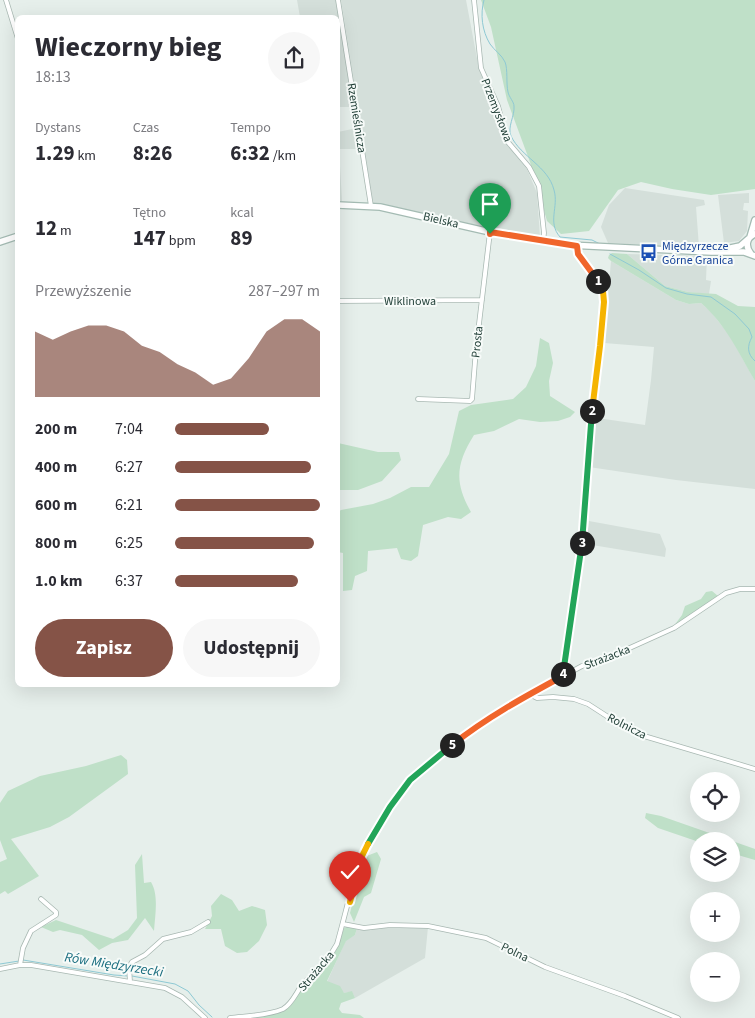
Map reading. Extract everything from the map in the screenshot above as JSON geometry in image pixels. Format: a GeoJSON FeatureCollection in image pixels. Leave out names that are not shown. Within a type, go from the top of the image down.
{"type":"FeatureCollection","features":[{"type":"Feature","properties":{"kind":"street"},"geometry":{"type":"LineString","coordinates":[[6,0],[15,29]]}},
{"type":"Feature","properties":{"kind":"street","name":"Rzemieślnicza"},"geometry":{"type":"LineString","coordinates":[[338,0],[371,206]]}},
{"type":"Feature","properties":{"kind":"street","name":"Przemysłowa"},"geometry":{"type":"LineString","coordinates":[[474,0],[481,68],[498,106],[507,141],[528,167],[539,186],[544,233],[543,241]]}},
{"type":"Feature","properties":{"kind":"street","name":"Bielska"},"geometry":{"type":"LineString","coordinates":[[340,205],[371,206],[490,232],[577,246],[744,252],[753,255]]}},
{"type":"Feature","properties":{"kind":"street"},"geometry":{"type":"LineString","coordinates":[[753,255],[747,246],[755,220]]}},
{"type":"Feature","properties":{"kind":"street","name":"Prosta"},"geometry":{"type":"LineString","coordinates":[[418,399],[470,401],[472,399],[490,232]]}},
{"type":"Feature","properties":{"kind":"street"},"geometry":{"type":"LineString","coordinates":[[0,242],[15,237]]}},
{"type":"Feature","properties":{"kind":"street"},"geometry":{"type":"LineString","coordinates":[[717,252],[740,246],[751,237]]}},
{"type":"Feature","properties":{"kind":"street"},"geometry":{"type":"LineString","coordinates":[[563,676],[579,571],[591,418],[604,302],[601,286],[578,254],[577,246]]}},
{"type":"Feature","properties":{"kind":"street","name":"Wiklinowa"},"geometry":{"type":"LineString","coordinates":[[340,301],[482,300]]}},
{"type":"Feature","properties":{"kind":"street","name":"Strażacka"},"geometry":{"type":"LineString","coordinates":[[230,1018],[284,1009],[290,1004],[301,986],[331,957],[337,944],[361,858],[390,807],[410,780],[472,728],[529,694],[582,666],[623,651],[674,628],[726,593],[740,589],[755,589]]}},
{"type":"Feature","properties":{"kind":"street","name":"Rolnicza"},"geometry":{"type":"LineString","coordinates":[[529,694],[537,698],[574,699],[588,704],[619,724],[644,736],[755,769]]}},
{"type":"Feature","properties":{"kind":"street"},"geometry":{"type":"LineString","coordinates":[[20,962],[23,948],[31,931],[56,915],[56,912],[41,899]]}},
{"type":"Feature","properties":{"kind":"street"},"geometry":{"type":"LineString","coordinates":[[130,980],[129,972],[132,962],[145,955],[164,939],[191,932],[208,922]]}},
{"type":"Feature","properties":{"kind":"street","name":"Polna"},"geometry":{"type":"LineString","coordinates":[[343,924],[364,928],[390,925],[428,926],[486,938],[545,967],[626,996],[678,1018]]}},
{"type":"Feature","properties":{"kind":"street"},"geometry":{"type":"LineString","coordinates":[[0,969],[20,962],[130,980],[165,988],[182,997],[205,1018]]}},
{"type":"Feature","properties":{"kind":"shaded area"},"geometry":{"type":"Polygon","coordinates":[[[297,0],[337,0],[339,15],[300,15],[297,0]]]}},
{"type":"Feature","properties":{"kind":"shaded area"},"geometry":{"type":"Polygon","coordinates":[[[341,0],[466,0],[479,69],[496,108],[505,142],[527,169],[537,193],[540,237],[504,229],[450,221],[373,203],[341,0]]]}},
{"type":"Feature","properties":{"kind":"shaded area"},"geometry":{"type":"Polygon","coordinates":[[[340,21],[352,107],[340,107],[340,21]]]}},
{"type":"Feature","properties":{"kind":"shaded area"},"geometry":{"type":"Polygon","coordinates":[[[357,128],[359,149],[340,149],[340,132],[357,128]]]}},
{"type":"Feature","properties":{"kind":"shaded area"},"geometry":{"type":"Polygon","coordinates":[[[340,166],[342,201],[340,201],[340,166]]]}},
{"type":"Feature","properties":{"kind":"shaded area"},"geometry":{"type":"Polygon","coordinates":[[[625,188],[704,200],[705,205],[696,207],[699,247],[608,243],[601,227],[609,205],[625,188]]]}},
{"type":"Feature","properties":{"kind":"shaded area"},"geometry":{"type":"Polygon","coordinates":[[[749,193],[749,203],[744,203],[743,210],[748,211],[747,231],[739,241],[724,243],[718,195],[749,193]]]}},
{"type":"Feature","properties":{"kind":"shaded area"},"geometry":{"type":"Polygon","coordinates":[[[627,254],[707,256],[706,280],[711,281],[709,294],[688,292],[665,286],[627,254]]]}},
{"type":"Feature","properties":{"kind":"shaded area"},"geometry":{"type":"Polygon","coordinates":[[[611,261],[676,300],[689,304],[701,303],[711,312],[730,336],[755,381],[755,489],[589,467],[591,417],[645,425],[651,380],[654,347],[604,343],[611,261]]]}},
{"type":"Feature","properties":{"kind":"shaded area"},"geometry":{"type":"Polygon","coordinates":[[[589,521],[660,534],[666,549],[665,557],[586,544],[589,521]]]}},
{"type":"Feature","properties":{"kind":"shaded area"},"geometry":{"type":"Polygon","coordinates":[[[389,926],[428,927],[425,958],[355,998],[352,992],[344,993],[327,982],[346,940],[355,935],[357,928],[389,926]]]}},
{"type":"Feature","properties":{"kind":"green space"},"geometry":{"type":"Polygon","coordinates":[[[481,0],[755,0],[755,189],[711,195],[641,182],[618,190],[589,231],[561,234],[547,221],[530,162],[507,100],[491,27],[481,0]]]}},
{"type":"Feature","properties":{"kind":"green space"},"geometry":{"type":"Polygon","coordinates":[[[612,253],[627,254],[665,286],[688,292],[716,294],[738,306],[755,307],[755,381],[725,330],[701,303],[689,304],[676,300],[611,261],[608,258],[612,253]]]}},
{"type":"Feature","properties":{"kind":"green space"},"geometry":{"type":"Polygon","coordinates":[[[540,338],[549,343],[553,363],[549,381],[550,396],[575,412],[570,417],[558,421],[540,422],[519,419],[494,431],[474,435],[464,455],[459,473],[462,491],[471,512],[461,519],[448,517],[423,525],[418,556],[411,561],[401,559],[397,548],[368,551],[367,571],[355,576],[352,590],[343,591],[343,553],[340,552],[340,511],[373,504],[411,487],[429,487],[449,454],[459,411],[471,405],[513,399],[526,387],[536,366],[540,338]]]}},
{"type":"Feature","properties":{"kind":"green space"},"geometry":{"type":"Polygon","coordinates":[[[340,443],[378,452],[399,452],[401,460],[382,481],[358,490],[340,490],[340,443]]]}},
{"type":"Feature","properties":{"kind":"green space"},"geometry":{"type":"Polygon","coordinates":[[[712,591],[718,596],[673,627],[682,615],[685,606],[701,599],[706,592],[712,591]]]}},
{"type":"Feature","properties":{"kind":"green space"},"geometry":{"type":"Polygon","coordinates":[[[121,755],[127,760],[128,774],[69,817],[50,827],[11,839],[39,876],[8,894],[5,891],[0,894],[0,862],[7,859],[0,840],[0,803],[8,791],[40,776],[86,766],[121,755]]]}},
{"type":"Feature","properties":{"kind":"green space"},"geometry":{"type":"Polygon","coordinates":[[[646,813],[661,816],[707,832],[690,832],[690,839],[658,828],[645,818],[646,813]]]}},
{"type":"Feature","properties":{"kind":"green space"},"geometry":{"type":"Polygon","coordinates":[[[740,844],[755,849],[755,860],[740,856],[740,844]]]}},
{"type":"Feature","properties":{"kind":"green space"},"geometry":{"type":"Polygon","coordinates":[[[377,852],[381,859],[371,893],[364,897],[354,922],[350,913],[364,857],[377,852]]]}},
{"type":"Feature","properties":{"kind":"green space"},"geometry":{"type":"Polygon","coordinates":[[[142,854],[144,883],[151,882],[155,893],[154,931],[145,918],[128,940],[112,943],[99,950],[82,935],[60,930],[53,932],[41,927],[56,920],[113,939],[128,930],[137,918],[135,865],[142,854]]]}},
{"type":"Feature","properties":{"kind":"green space"},"geometry":{"type":"Polygon","coordinates":[[[221,894],[232,900],[239,911],[252,906],[265,910],[267,925],[259,941],[247,952],[237,953],[225,946],[221,929],[205,929],[212,916],[211,906],[221,894]]]}},
{"type":"Feature","properties":{"kind":"green space"},"geometry":{"type":"Polygon","coordinates":[[[349,926],[357,928],[355,935],[346,941],[327,981],[340,986],[344,993],[352,991],[355,998],[341,1003],[339,1009],[342,1013],[360,1015],[364,1018],[241,1018],[285,1010],[292,1004],[303,987],[332,957],[339,945],[344,928],[349,926]]]}},
{"type":"Feature","properties":{"kind":"waterway"},"geometry":{"type":"LineString","coordinates":[[484,0],[482,22],[487,39],[505,62],[508,92],[514,104],[510,133],[515,143],[546,174],[551,182],[555,196],[554,226],[556,231],[560,237],[592,240],[600,244]]}},
{"type":"Feature","properties":{"kind":"waterway"},"geometry":{"type":"LineString","coordinates":[[610,254],[666,288],[687,294],[711,297],[735,314],[749,329],[752,337],[749,344],[750,356],[755,361]]}},
{"type":"Feature","properties":{"kind":"waterway","name":"Rów Międzyrzecki"},"geometry":{"type":"LineString","coordinates":[[23,960],[128,976]]}},
{"type":"Feature","properties":{"kind":"waterway","name":"Rów Międzyrzecki"},"geometry":{"type":"LineString","coordinates":[[0,964],[19,961]]}},
{"type":"Feature","properties":{"kind":"waterway","name":"Rów Międzyrzecki"},"geometry":{"type":"LineString","coordinates":[[132,976],[175,984],[188,991],[212,1017]]}},
{"type":"Feature","properties":{"kind":"place","name":"Międzyrzecze Górne Granica"},"geometry":{"type":"Point","coordinates":[648,253]}},
{"type":"Feature","properties":{"kind":"route"},"geometry":{"type":"LineString","coordinates":[[350,902],[361,858],[390,807],[410,780],[472,728],[563,676],[579,571],[591,418],[604,296],[598,280],[578,254],[577,246],[490,232],[490,234]]}}]}
